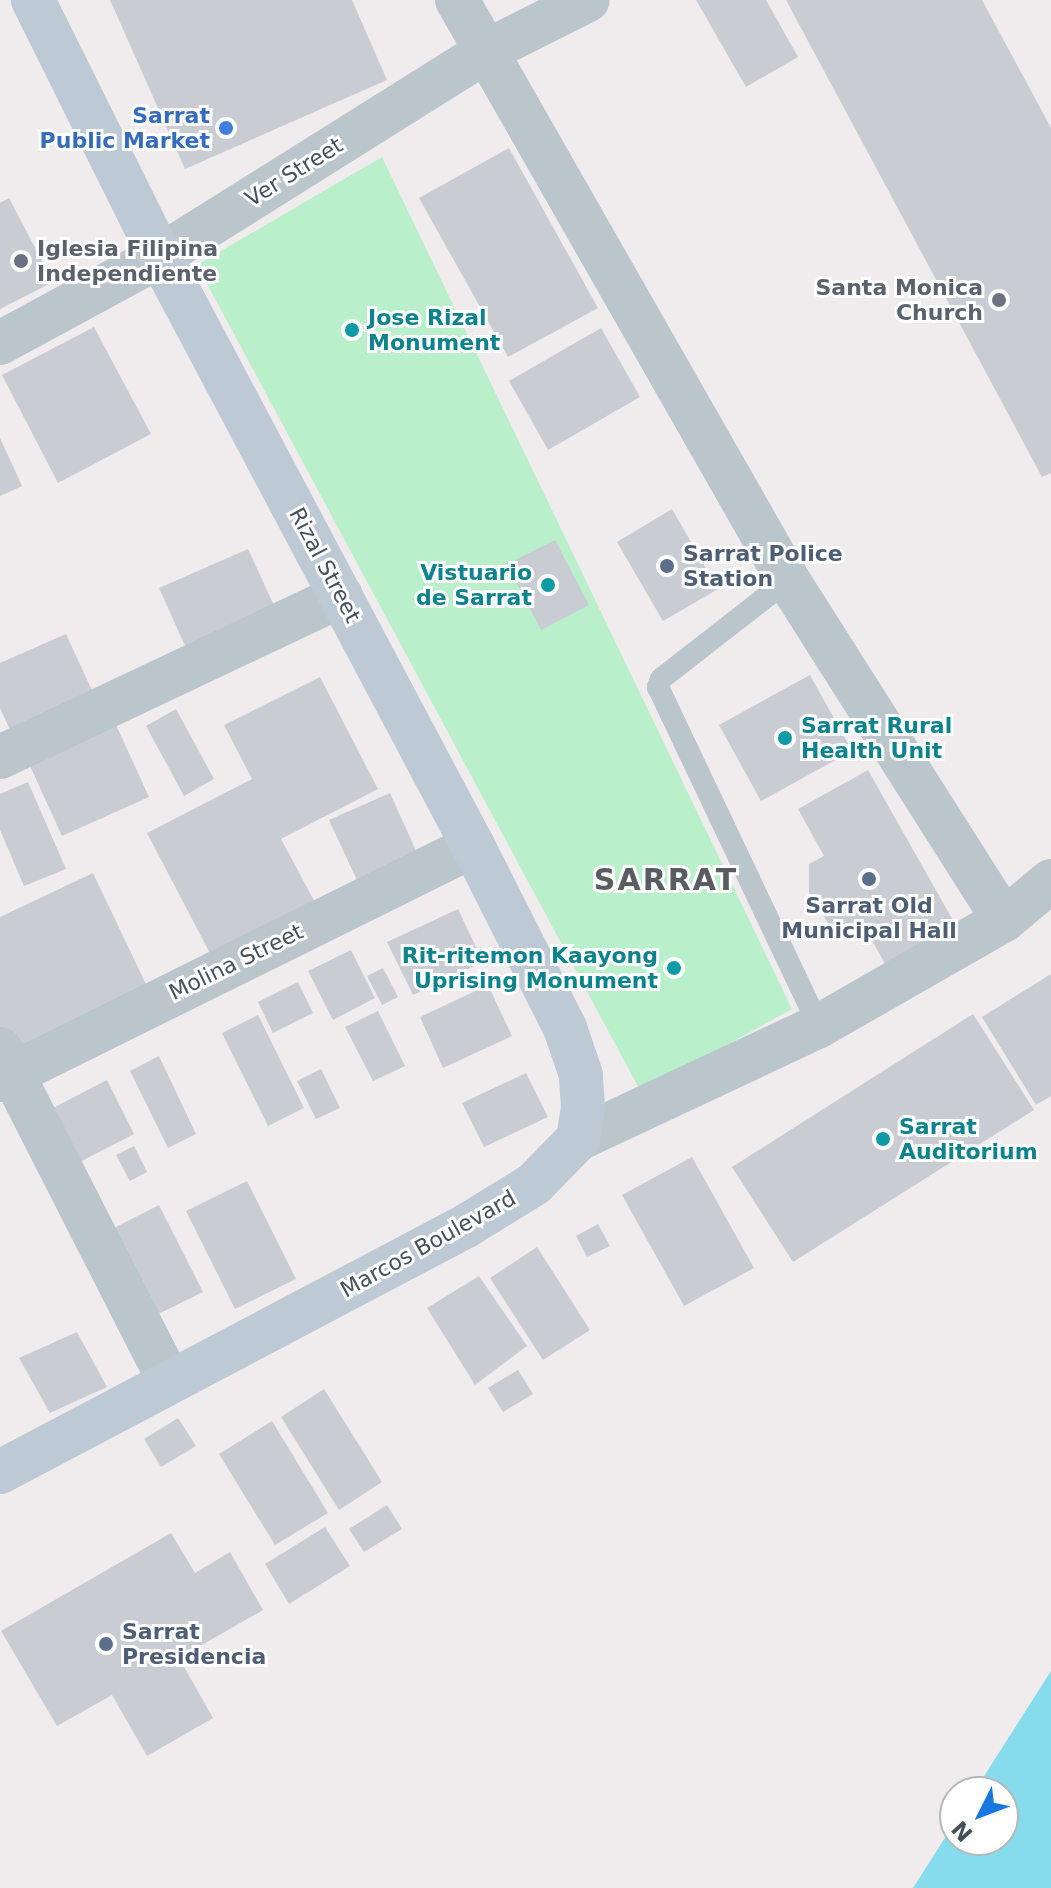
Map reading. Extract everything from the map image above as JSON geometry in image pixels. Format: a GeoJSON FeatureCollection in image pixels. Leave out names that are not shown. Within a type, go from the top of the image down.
{"type":"FeatureCollection","features":[{"type":"Feature","properties":{"kind":"main road","name":"Rizal Street"},"geometry":{"type":"LineString","coordinates":[[33,0],[160,256],[473,846],[565,1028],[581,1075],[583,1107],[578,1139]]}},
{"type":"Feature","properties":{"kind":"main road","name":"Marcos Boulevard"},"geometry":{"type":"LineString","coordinates":[[0,1472],[466,1226],[534,1184],[578,1139]]}},
{"type":"Feature","properties":{"kind":"street"},"geometry":{"type":"LineString","coordinates":[[457,0],[788,580],[1004,920]]}},
{"type":"Feature","properties":{"kind":"street","name":"Ver Street"},"geometry":{"type":"LineString","coordinates":[[0,343],[160,256],[485,52],[588,0]]}},
{"type":"Feature","properties":{"kind":"street"},"geometry":{"type":"LineString","coordinates":[[0,757],[341,596]]}},
{"type":"Feature","properties":{"kind":"street","name":"Molina Street"},"geometry":{"type":"LineString","coordinates":[[4,1067],[473,846]]}},
{"type":"Feature","properties":{"kind":"street","name":"Marcos Boulevard"},"geometry":{"type":"LineString","coordinates":[[578,1139],[819,1026],[1004,920],[1051,881]]}},
{"type":"Feature","properties":{"kind":"street"},"geometry":{"type":"LineString","coordinates":[[4,1067],[169,1381]]}},
{"type":"Feature","properties":{"kind":"lane"},"geometry":{"type":"LineString","coordinates":[[788,580],[661,679],[658,687],[819,1026]]}},
{"type":"Feature","properties":{"kind":"green space"},"geometry":{"type":"Polygon","coordinates":[[[382,157],[792,1009],[641,1092],[197,265],[382,157]]]}},
{"type":"Feature","properties":{"kind":"water"},"geometry":{"type":"Polygon","coordinates":[[[1051,1671],[1051,1888],[913,1888],[939,1847],[939,1856],[1019,1856],[1019,1776],[984,1776],[1051,1671]]]}},
{"type":"Feature","properties":{"kind":"building","name":"Sarrat Public Market"},"geometry":{"type":"Polygon","coordinates":[[[110,0],[352,0],[387,80],[185,169],[110,0]]]}},
{"type":"Feature","properties":{"kind":"building"},"geometry":{"type":"Polygon","coordinates":[[[696,0],[766,0],[798,57],[746,87],[696,0]]]}},
{"type":"Feature","properties":{"kind":"building","name":"Santa Monica Church"},"geometry":{"type":"Polygon","coordinates":[[[786,0],[982,0],[1051,128],[1051,473],[1042,477],[786,0]]]}},
{"type":"Feature","properties":{"kind":"building"},"geometry":{"type":"Polygon","coordinates":[[[509,148],[598,308],[508,357],[419,198],[509,148]]]}},
{"type":"Feature","properties":{"kind":"building","name":"Iglesia Filipina Independiente"},"geometry":{"type":"Polygon","coordinates":[[[9,198],[53,282],[0,309],[0,203],[9,198]]]}},
{"type":"Feature","properties":{"kind":"building"},"geometry":{"type":"Polygon","coordinates":[[[94,327],[151,434],[58,483],[2,375],[94,327]]]}},
{"type":"Feature","properties":{"kind":"building"},"geometry":{"type":"Polygon","coordinates":[[[601,328],[640,397],[548,450],[509,381],[601,328]]]}},
{"type":"Feature","properties":{"kind":"building"},"geometry":{"type":"Polygon","coordinates":[[[0,438],[22,486],[0,496],[0,438]]]}},
{"type":"Feature","properties":{"kind":"building","name":"Sarrat Police Station"},"geometry":{"type":"Polygon","coordinates":[[[672,509],[718,589],[663,621],[617,542],[672,509]]]}},
{"type":"Feature","properties":{"kind":"building","name":"Vistuario de Sarrat"},"geometry":{"type":"Polygon","coordinates":[[[555,540],[589,605],[541,630],[507,564],[555,540]]]}},
{"type":"Feature","properties":{"kind":"building"},"geometry":{"type":"Polygon","coordinates":[[[248,549],[276,610],[187,650],[159,588],[248,549]]]}},
{"type":"Feature","properties":{"kind":"building"},"geometry":{"type":"Polygon","coordinates":[[[66,634],[96,699],[13,736],[0,708],[0,663],[66,634]]]}},
{"type":"Feature","properties":{"kind":"building","name":"Sarrat Rural Health Unit"},"geometry":{"type":"Polygon","coordinates":[[[810,675],[852,751],[761,801],[719,725],[810,675]]]}},
{"type":"Feature","properties":{"kind":"building"},"geometry":{"type":"Polygon","coordinates":[[[320,677],[378,789],[281,839],[318,908],[214,961],[147,833],[252,779],[224,725],[320,677]]]}},
{"type":"Feature","properties":{"kind":"building"},"geometry":{"type":"Polygon","coordinates":[[[176,709],[214,779],[184,796],[146,726],[176,709]]]}},
{"type":"Feature","properties":{"kind":"building"},"geometry":{"type":"Polygon","coordinates":[[[112,716],[149,797],[62,836],[25,755],[112,716]]]}},
{"type":"Feature","properties":{"kind":"building","name":"Sarrat Old Municipal Hall"},"geometry":{"type":"Polygon","coordinates":[[[868,770],[959,931],[889,971],[866,930],[851,939],[831,928],[809,893],[809,864],[824,856],[798,809],[868,770]]]}},
{"type":"Feature","properties":{"kind":"building"},"geometry":{"type":"Polygon","coordinates":[[[28,782],[66,869],[24,886],[0,830],[0,794],[28,782]]]}},
{"type":"Feature","properties":{"kind":"building"},"geometry":{"type":"Polygon","coordinates":[[[390,793],[422,864],[362,891],[329,820],[390,793]]]}},
{"type":"Feature","properties":{"kind":"building"},"geometry":{"type":"Polygon","coordinates":[[[93,873],[152,997],[14,1063],[0,1033],[0,917],[93,873]]]}},
{"type":"Feature","properties":{"kind":"building"},"geometry":{"type":"Polygon","coordinates":[[[458,909],[483,962],[413,995],[387,942],[458,909]]]}},
{"type":"Feature","properties":{"kind":"building"},"geometry":{"type":"Polygon","coordinates":[[[351,950],[375,998],[333,1020],[308,971],[351,950]]]}},
{"type":"Feature","properties":{"kind":"building"},"geometry":{"type":"Polygon","coordinates":[[[383,968],[398,997],[382,1005],[367,976],[383,968]]]}},
{"type":"Feature","properties":{"kind":"building"},"geometry":{"type":"Polygon","coordinates":[[[1051,974],[1051,1096],[1036,1105],[982,1017],[1051,974]]]}},
{"type":"Feature","properties":{"kind":"building"},"geometry":{"type":"Polygon","coordinates":[[[298,982],[313,1013],[273,1033],[258,1002],[298,982]]]}},
{"type":"Feature","properties":{"kind":"building"},"geometry":{"type":"Polygon","coordinates":[[[488,985],[512,1036],[443,1068],[420,1017],[488,985]]]}},
{"type":"Feature","properties":{"kind":"building"},"geometry":{"type":"Polygon","coordinates":[[[378,1011],[405,1066],[373,1081],[345,1027],[378,1011]]]}},
{"type":"Feature","properties":{"kind":"building","name":"Sarrat Auditorium"},"geometry":{"type":"Polygon","coordinates":[[[973,1014],[1034,1110],[793,1262],[732,1167],[973,1014]]]}},
{"type":"Feature","properties":{"kind":"building"},"geometry":{"type":"Polygon","coordinates":[[[258,1015],[304,1108],[268,1126],[222,1033],[258,1015]]]}},
{"type":"Feature","properties":{"kind":"building"},"geometry":{"type":"Polygon","coordinates":[[[159,1056],[196,1134],[168,1148],[130,1071],[159,1056]]]}},
{"type":"Feature","properties":{"kind":"building"},"geometry":{"type":"Polygon","coordinates":[[[321,1069],[340,1108],[316,1119],[297,1081],[321,1069]]]}},
{"type":"Feature","properties":{"kind":"building"},"geometry":{"type":"Polygon","coordinates":[[[526,1073],[548,1117],[484,1147],[462,1103],[526,1073]]]}},
{"type":"Feature","properties":{"kind":"building"},"geometry":{"type":"Polygon","coordinates":[[[107,1080],[134,1134],[76,1164],[49,1110],[107,1080]]]}},
{"type":"Feature","properties":{"kind":"building"},"geometry":{"type":"Polygon","coordinates":[[[134,1146],[147,1172],[130,1181],[116,1155],[134,1146]]]}},
{"type":"Feature","properties":{"kind":"building"},"geometry":{"type":"Polygon","coordinates":[[[692,1157],[754,1268],[684,1306],[622,1195],[692,1157]]]}},
{"type":"Feature","properties":{"kind":"building"},"geometry":{"type":"Polygon","coordinates":[[[247,1181],[296,1279],[235,1309],[186,1211],[247,1181]]]}},
{"type":"Feature","properties":{"kind":"building"},"geometry":{"type":"Polygon","coordinates":[[[159,1205],[203,1292],[152,1317],[108,1231],[159,1205]]]}},
{"type":"Feature","properties":{"kind":"building"},"geometry":{"type":"Polygon","coordinates":[[[598,1224],[610,1246],[587,1257],[576,1236],[598,1224]]]}},
{"type":"Feature","properties":{"kind":"building"},"geometry":{"type":"Polygon","coordinates":[[[537,1247],[590,1330],[543,1360],[490,1278],[537,1247]]]}},
{"type":"Feature","properties":{"kind":"building"},"geometry":{"type":"Polygon","coordinates":[[[479,1276],[527,1346],[475,1385],[427,1308],[479,1276]]]}},
{"type":"Feature","properties":{"kind":"building"},"geometry":{"type":"Polygon","coordinates":[[[77,1332],[107,1387],[50,1413],[19,1358],[77,1332]]]}},
{"type":"Feature","properties":{"kind":"building"},"geometry":{"type":"Polygon","coordinates":[[[518,1370],[533,1394],[503,1412],[488,1388],[518,1370]]]}},
{"type":"Feature","properties":{"kind":"building"},"geometry":{"type":"Polygon","coordinates":[[[324,1389],[382,1482],[339,1510],[281,1417],[324,1389]]]}},
{"type":"Feature","properties":{"kind":"building"},"geometry":{"type":"Polygon","coordinates":[[[178,1418],[196,1446],[161,1467],[144,1439],[178,1418]]]}},
{"type":"Feature","properties":{"kind":"building"},"geometry":{"type":"Polygon","coordinates":[[[272,1421],[328,1513],[275,1545],[219,1454],[272,1421]]]}},
{"type":"Feature","properties":{"kind":"building"},"geometry":{"type":"Polygon","coordinates":[[[387,1505],[402,1529],[364,1552],[349,1529],[387,1505]]]}},
{"type":"Feature","properties":{"kind":"building"},"geometry":{"type":"Polygon","coordinates":[[[325,1527],[350,1566],[289,1604],[265,1564],[325,1527]]]}},
{"type":"Feature","properties":{"kind":"building","name":"Sarrat Presidencia"},"geometry":{"type":"Polygon","coordinates":[[[171,1533],[195,1573],[230,1552],[263,1610],[179,1658],[213,1718],[147,1756],[112,1695],[57,1726],[1,1631],[171,1533]]]}},
{"type":"Feature","properties":{"kind":"place","name":"Sarrat Public Market"},"geometry":{"type":"Point","coordinates":[226,128]}},
{"type":"Feature","properties":{"kind":"place","name":"Iglesia Filipina Independiente"},"geometry":{"type":"Point","coordinates":[21,261]}},
{"type":"Feature","properties":{"kind":"place","name":"Santa Monica Church"},"geometry":{"type":"Point","coordinates":[999,300]}},
{"type":"Feature","properties":{"kind":"place","name":"Jose Rizal Monument"},"geometry":{"type":"Point","coordinates":[352,330]}},
{"type":"Feature","properties":{"kind":"place","name":"Sarrat Police Station"},"geometry":{"type":"Point","coordinates":[667,566]}},
{"type":"Feature","properties":{"kind":"place","name":"Vistuario de Sarrat"},"geometry":{"type":"Point","coordinates":[548,585]}},
{"type":"Feature","properties":{"kind":"place","name":"Sarrat Rural Health Unit"},"geometry":{"type":"Point","coordinates":[785,738]}},
{"type":"Feature","properties":{"kind":"place","name":"Sarrat Old Municipal Hall"},"geometry":{"type":"Point","coordinates":[869,879]}},
{"type":"Feature","properties":{"kind":"place","name":"Rit-ritemon Kaayong Uprising Monument"},"geometry":{"type":"Point","coordinates":[674,968]}},
{"type":"Feature","properties":{"kind":"place","name":"Sarrat Auditorium"},"geometry":{"type":"Point","coordinates":[883,1139]}},
{"type":"Feature","properties":{"kind":"place","name":"Sarrat Presidencia"},"geometry":{"type":"Point","coordinates":[106,1644]}},
{"type":"Feature","properties":{"kind":"district","name":"SARRAT"},"geometry":{"type":"Point","coordinates":[666,880]}}]}
